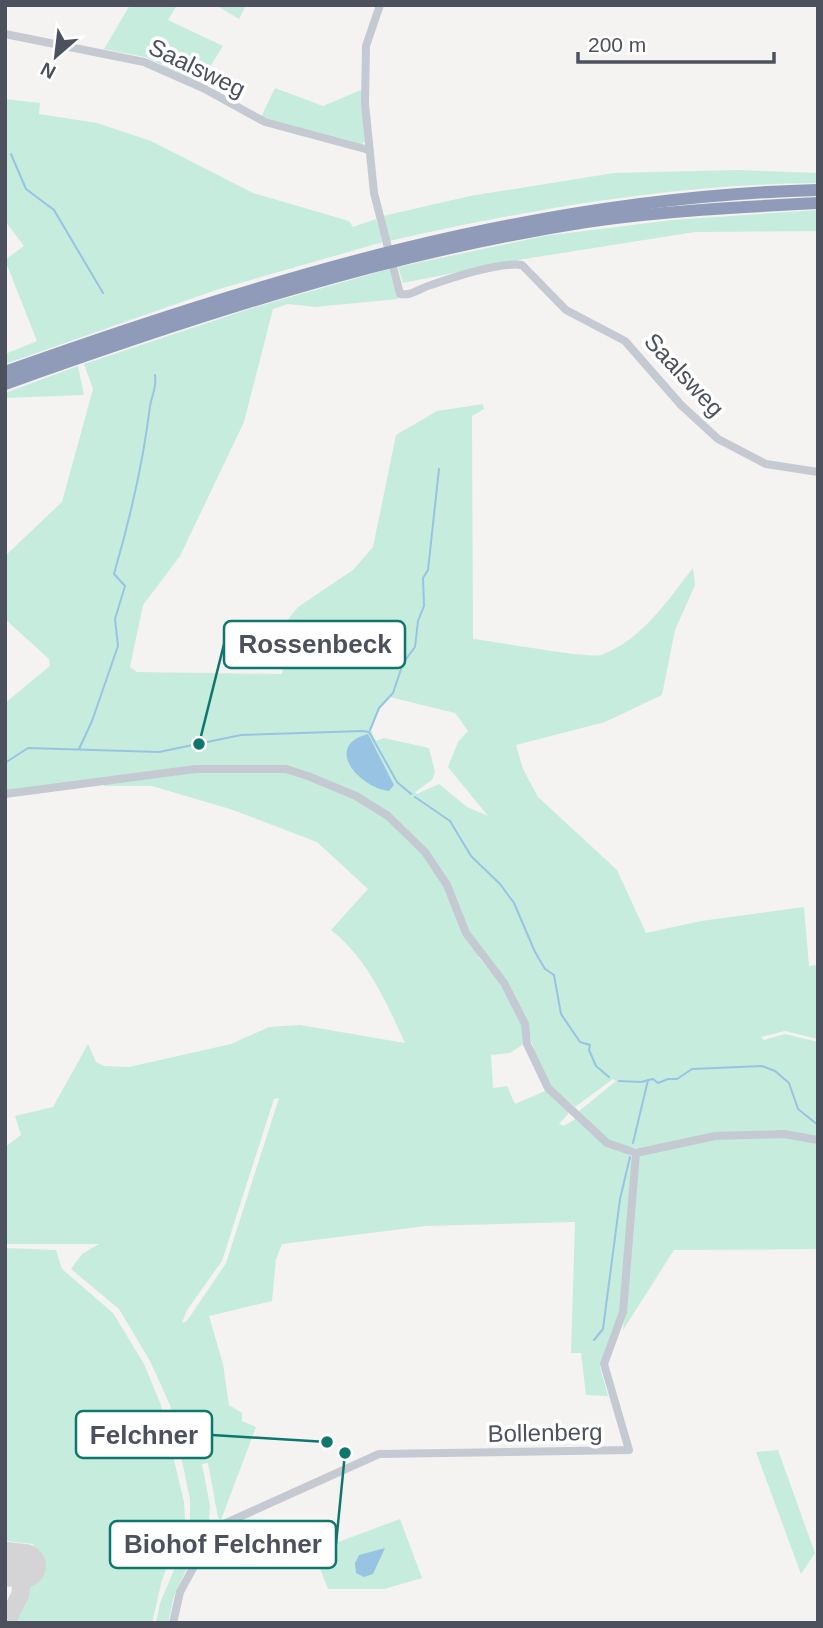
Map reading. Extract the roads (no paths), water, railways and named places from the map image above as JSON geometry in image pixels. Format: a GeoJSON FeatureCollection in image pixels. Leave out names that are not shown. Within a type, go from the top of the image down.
{"type":"FeatureCollection","features":[{"type":"Feature","properties":{"kind":"highway"},"geometry":{"type":"LineString","coordinates":[[5,372],[230,295],[381,252],[495,227],[647,201],[723,194],[818,190]]}},
{"type":"Feature","properties":{"kind":"highway"},"geometry":{"type":"LineString","coordinates":[[5,384],[244,303],[384,262],[586,222],[723,208],[818,203]]}},
{"type":"Feature","properties":{"kind":"street"},"geometry":{"type":"LineString","coordinates":[[369,148],[363,67],[366,46],[379,5]]}},
{"type":"Feature","properties":{"kind":"street","name":"Saalsweg"},"geometry":{"type":"LineString","coordinates":[[5,34],[144,62],[265,122],[369,148],[381,222],[400,294],[410,295],[441,282],[514,264],[523,265],[566,310],[625,341],[681,405],[725,443],[766,464],[818,472]]}},
{"type":"Feature","properties":{"kind":"street"},"geometry":{"type":"LineString","coordinates":[[5,794],[195,769],[286,769],[356,796],[388,816],[425,852],[447,885],[466,933],[504,984],[525,1024],[527,1044],[548,1088],[607,1143],[636,1153],[715,1136],[784,1133],[818,1140]]}},
{"type":"Feature","properties":{"kind":"street","name":"Bollenberg"},"geometry":{"type":"LineString","coordinates":[[173,1623],[180,1592],[215,1528],[379,1454],[629,1450],[604,1364],[623,1312],[636,1153]]}},
{"type":"Feature","properties":{"kind":"water"},"geometry":{"type":"Polygon","coordinates":[[[368,734],[394,785],[389,791],[367,783],[350,766],[348,748],[355,740],[368,734]]]}},
{"type":"Feature","properties":{"kind":"water"},"geometry":{"type":"Polygon","coordinates":[[[385,1548],[373,1574],[364,1577],[356,1573],[355,1563],[359,1555],[385,1548]]]}},
{"type":"Feature","properties":{"kind":"waterway"},"geometry":{"type":"LineString","coordinates":[[11,154],[26,189],[54,210],[103,293]]}},
{"type":"Feature","properties":{"kind":"waterway"},"geometry":{"type":"LineString","coordinates":[[79,749],[92,721],[118,646],[115,619],[125,586],[114,574],[140,470],[155,375]]}},
{"type":"Feature","properties":{"kind":"waterway"},"geometry":{"type":"LineString","coordinates":[[370,730],[379,708],[393,693],[403,663],[415,647],[418,621],[424,606],[423,578],[428,570],[439,469]]}},
{"type":"Feature","properties":{"kind":"waterway"},"geometry":{"type":"LineString","coordinates":[[5,763],[28,748],[159,752],[241,735],[363,731],[369,732],[397,782],[411,794]]}},
{"type":"Feature","properties":{"kind":"waterway"},"geometry":{"type":"LineString","coordinates":[[415,797],[450,821],[471,856],[500,884],[514,903],[535,952],[545,969],[554,975],[561,1014],[580,1042],[590,1045],[589,1050],[596,1066],[609,1077]]}},
{"type":"Feature","properties":{"kind":"waterway"},"geometry":{"type":"LineString","coordinates":[[619,1081],[641,1082],[653,1079],[658,1083],[677,1079],[692,1069],[762,1066],[775,1071],[789,1083],[798,1109],[818,1125]]}},
{"type":"Feature","properties":{"kind":"waterway"},"geometry":{"type":"LineString","coordinates":[[633,1143],[648,1080]]}},
{"type":"Feature","properties":{"kind":"waterway"},"geometry":{"type":"LineString","coordinates":[[594,1340],[603,1329],[620,1199],[630,1157]]}},
{"type":"Feature","properties":{"kind":"place","name":"Rossenbeck"},"geometry":{"type":"Point","coordinates":[199,744]}},
{"type":"Feature","properties":{"kind":"place","name":"Felchner"},"geometry":{"type":"Point","coordinates":[327,1442]}},
{"type":"Feature","properties":{"kind":"place","name":"Biohof Felchner"},"geometry":{"type":"Point","coordinates":[345,1453]}}]}
